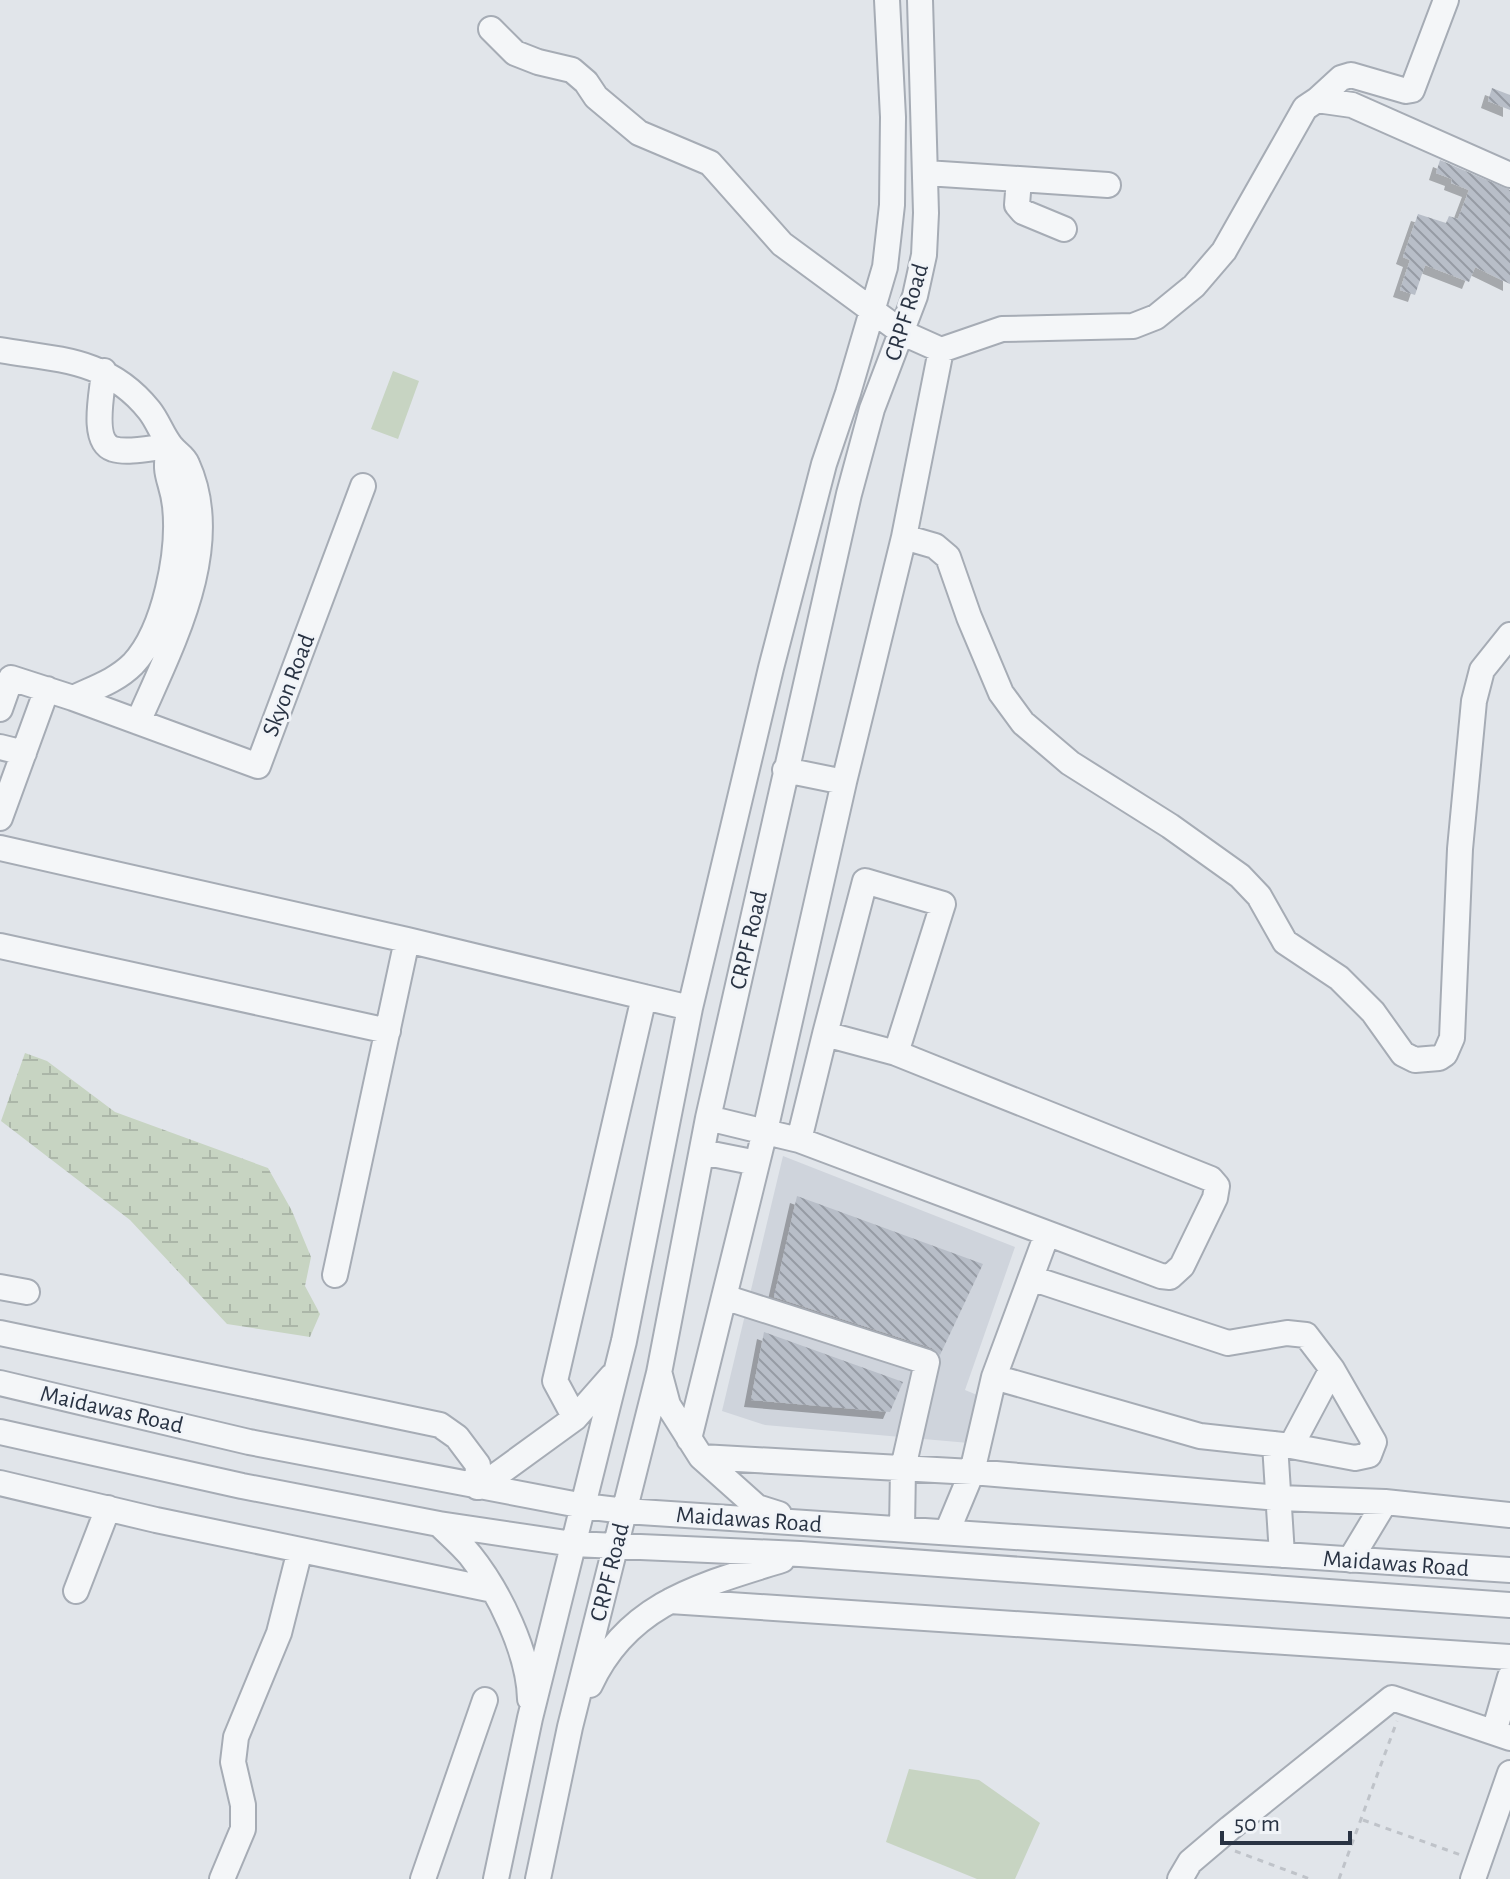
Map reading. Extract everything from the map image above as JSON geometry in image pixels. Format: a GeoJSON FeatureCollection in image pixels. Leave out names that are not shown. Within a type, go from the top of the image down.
{"type":"FeatureCollection","features":[{"type":"Feature","properties":{"kind":"street"},"geometry":{"type":"LineString","coordinates":[[496,1879],[530,1718],[616,1370],[691,1005],[801,549],[885,267],[892,205],[893,117],[887,0]]}},
{"type":"Feature","properties":{"kind":"street","name":"CRPF Road"},"geometry":{"type":"LineString","coordinates":[[538,1879],[570,1727],[659,1373],[708,1118],[852,480],[872,409],[915,296],[924,255],[926,173],[920,0]]}},
{"type":"Feature","properties":{"kind":"street"},"geometry":{"type":"LineString","coordinates":[[491,29],[515,53],[572,70],[586,82],[596,97],[639,133],[710,163],[782,244],[903,333],[941,350],[1002,329],[1133,326],[1156,317],[1194,286],[1224,251],[1305,108],[1341,78],[1351,75],[1406,91],[1412,90],[1446,0]]}},
{"type":"Feature","properties":{"kind":"street"},"geometry":{"type":"LineString","coordinates":[[1317,100],[1336,100],[1352,105],[1510,175]]}},
{"type":"Feature","properties":{"kind":"street"},"geometry":{"type":"LineString","coordinates":[[926,173],[1108,185]]}},
{"type":"Feature","properties":{"kind":"street"},"geometry":{"type":"LineString","coordinates":[[1019,179],[1017,205],[1023,212],[1064,229]]}},
{"type":"Feature","properties":{"kind":"street"},"geometry":{"type":"LineString","coordinates":[[0,350],[88,365],[104,371],[138,397],[156,420],[170,446],[187,461],[196,495],[200,542],[192,587],[138,722]]}},
{"type":"Feature","properties":{"kind":"street"},"geometry":{"type":"LineString","coordinates":[[695,1448],[724,1297],[844,782],[884,628],[941,350]]}},
{"type":"Feature","properties":{"kind":"street"},"geometry":{"type":"LineString","coordinates":[[104,371],[98,432],[104,442],[112,449],[127,450],[170,446]]}},
{"type":"Feature","properties":{"kind":"street"},"geometry":{"type":"LineString","coordinates":[[73,698],[115,679],[134,663],[154,628],[174,565],[175,504],[165,465],[170,446]]}},
{"type":"Feature","properties":{"kind":"street","name":"Skyon Road"},"geometry":{"type":"LineString","coordinates":[[0,709],[5,679],[47,689],[258,766],[363,486]]}},
{"type":"Feature","properties":{"kind":"street"},"geometry":{"type":"LineString","coordinates":[[904,537],[935,546],[948,557],[1001,693],[1023,723],[1070,763],[1170,826],[1240,876],[1259,896],[1285,942],[1339,978],[1373,1012],[1403,1054],[1415,1060],[1439,1058],[1445,1054],[1452,1038],[1460,849],[1474,701],[1482,670],[1510,635]]}},
{"type":"Feature","properties":{"kind":"street"},"geometry":{"type":"LineString","coordinates":[[0,818],[12,750],[47,689]]}},
{"type":"Feature","properties":{"kind":"street"},"geometry":{"type":"LineString","coordinates":[[785,770],[844,782]]}},
{"type":"Feature","properties":{"kind":"street"},"geometry":{"type":"LineString","coordinates":[[0,848],[644,997],[732,1013]]}},
{"type":"Feature","properties":{"kind":"street"},"geometry":{"type":"LineString","coordinates":[[824,869],[943,904],[896,1053]]}},
{"type":"Feature","properties":{"kind":"street"},"geometry":{"type":"LineString","coordinates":[[799,1140],[865,881]]}},
{"type":"Feature","properties":{"kind":"street"},"geometry":{"type":"LineString","coordinates":[[335,1275],[407,940]]}},
{"type":"Feature","properties":{"kind":"street"},"geometry":{"type":"LineString","coordinates":[[0,946],[388,1031]]}},
{"type":"Feature","properties":{"kind":"street"},"geometry":{"type":"LineString","coordinates":[[575,1418],[555,1381],[644,997]]}},
{"type":"Feature","properties":{"kind":"street"},"geometry":{"type":"LineString","coordinates":[[708,1118],[799,1140],[1161,1276],[1170,1277],[1182,1266],[1215,1198],[1217,1186],[1211,1179],[1155,1154],[896,1053],[825,1034]]}},
{"type":"Feature","properties":{"kind":"street"},"geometry":{"type":"LineString","coordinates":[[702,1152],[757,1163]]}},
{"type":"Feature","properties":{"kind":"street"},"geometry":{"type":"LineString","coordinates":[[947,1532],[972,1472],[994,1377],[1047,1234]]}},
{"type":"Feature","properties":{"kind":"street"},"geometry":{"type":"LineString","coordinates":[[994,1377],[1200,1436],[1283,1445],[1355,1458],[1369,1455],[1374,1442],[1332,1369],[1306,1335],[1287,1333],[1228,1343],[1031,1278]]}},
{"type":"Feature","properties":{"kind":"street"},"geometry":{"type":"LineString","coordinates":[[0,1287],[27,1292]]}},
{"type":"Feature","properties":{"kind":"street"},"geometry":{"type":"LineString","coordinates":[[724,1297],[927,1362],[903,1468],[902,1529]]}},
{"type":"Feature","properties":{"kind":"street"},"geometry":{"type":"LineString","coordinates":[[0,1333],[440,1425],[457,1437],[478,1465],[478,1487]]}},
{"type":"Feature","properties":{"kind":"street"},"geometry":{"type":"LineString","coordinates":[[1282,1555],[1279,1498],[1283,1445],[1332,1369]]}},
{"type":"Feature","properties":{"kind":"street"},"geometry":{"type":"LineString","coordinates":[[478,1487],[575,1418],[616,1370]]}},
{"type":"Feature","properties":{"kind":"street"},"geometry":{"type":"LineString","coordinates":[[659,1373],[668,1405],[695,1448],[757,1507],[807,1522]]}},
{"type":"Feature","properties":{"kind":"street","name":"Maidawas Road"},"geometry":{"type":"LineString","coordinates":[[0,1383],[249,1442],[584,1506],[1510,1570]]}},
{"type":"Feature","properties":{"kind":"street","name":"Maidawas Road"},"geometry":{"type":"LineString","coordinates":[[0,1432],[242,1486],[439,1524],[573,1544],[800,1554],[1510,1605]]}},
{"type":"Feature","properties":{"kind":"street"},"geometry":{"type":"LineString","coordinates":[[695,1448],[903,1468],[1279,1498],[1385,1502],[1510,1515]]}},
{"type":"Feature","properties":{"kind":"street"},"geometry":{"type":"LineString","coordinates":[[0,1483],[493,1590]]}},
{"type":"Feature","properties":{"kind":"street"},"geometry":{"type":"LineString","coordinates":[[1350,1560],[1385,1502]]}},
{"type":"Feature","properties":{"kind":"street"},"geometry":{"type":"LineString","coordinates":[[76,1591],[108,1508]]}},
{"type":"Feature","properties":{"kind":"street"},"geometry":{"type":"LineString","coordinates":[[439,1524],[469,1554],[505,1612],[530,1689],[530,1718]]}},
{"type":"Feature","properties":{"kind":"street"},"geometry":{"type":"LineString","coordinates":[[222,1879],[243,1829],[244,1816],[233,1762],[236,1737],[279,1633],[300,1550]]}},
{"type":"Feature","properties":{"kind":"street"},"geometry":{"type":"LineString","coordinates":[[570,1727],[599,1664],[622,1633],[692,1589],[800,1554]]}},
{"type":"Feature","properties":{"kind":"street"},"geometry":{"type":"LineString","coordinates":[[670,1601],[1510,1657]]}},
{"type":"Feature","properties":{"kind":"street"},"geometry":{"type":"LineString","coordinates":[[1180,1879],[1190,1862],[1213,1842],[1392,1698],[1502,1735],[1510,1677]]}},
{"type":"Feature","properties":{"kind":"street"},"geometry":{"type":"LineString","coordinates":[[432,1876],[485,1700]]}},
{"type":"Feature","properties":{"kind":"street"},"geometry":{"type":"LineString","coordinates":[[1476,1870],[1510,1773]]}},
{"type":"Feature","properties":{"kind":"path"},"geometry":{"type":"LineString","coordinates":[[1339,1879],[1404,1702]]}},
{"type":"Feature","properties":{"kind":"path"},"geometry":{"type":"LineString","coordinates":[[1361,1819],[1476,1870]]}},
{"type":"Feature","properties":{"kind":"path"},"geometry":{"type":"LineString","coordinates":[[1213,1842],[1310,1879]]}},
{"type":"Feature","properties":{"kind":"shaded area"},"geometry":{"type":"Polygon","coordinates":[[[783,1156],[1015,1247],[965,1390],[982,1397],[969,1443],[765,1425],[722,1411],[783,1156]]]}},
{"type":"Feature","properties":{"kind":"green space"},"geometry":{"type":"Polygon","coordinates":[[[393,371],[419,381],[398,439],[371,429],[393,371]]]}},
{"type":"Feature","properties":{"kind":"green space"},"geometry":{"type":"Polygon","coordinates":[[[25,1053],[47,1061],[115,1112],[268,1168],[292,1211],[311,1257],[305,1286],[320,1314],[310,1337],[227,1324],[130,1220],[1,1121],[25,1053]]]}},
{"type":"Feature","properties":{"kind":"green space"},"geometry":{"type":"Polygon","coordinates":[[[909,1769],[979,1780],[1040,1823],[1015,1879],[977,1879],[886,1842],[909,1769]]]}},
{"type":"Feature","properties":{"kind":"building"},"geometry":{"type":"Polygon","coordinates":[[[1492,88],[1510,95],[1510,110],[1488,101],[1492,88]]]}},
{"type":"Feature","properties":{"kind":"building"},"geometry":{"type":"Polygon","coordinates":[[[1440,160],[1510,190],[1510,284],[1475,267],[1469,282],[1425,265],[1415,295],[1400,290],[1410,260],[1403,257],[1418,214],[1446,223],[1449,216],[1458,219],[1469,190],[1436,173],[1440,160]]]}},
{"type":"Feature","properties":{"kind":"building"},"geometry":{"type":"Polygon","coordinates":[[[797,1196],[983,1264],[940,1355],[932,1348],[774,1297],[797,1196]]]}},
{"type":"Feature","properties":{"kind":"building"},"geometry":{"type":"Polygon","coordinates":[[[764,1332],[903,1382],[890,1412],[751,1400],[764,1332]]]}}]}
